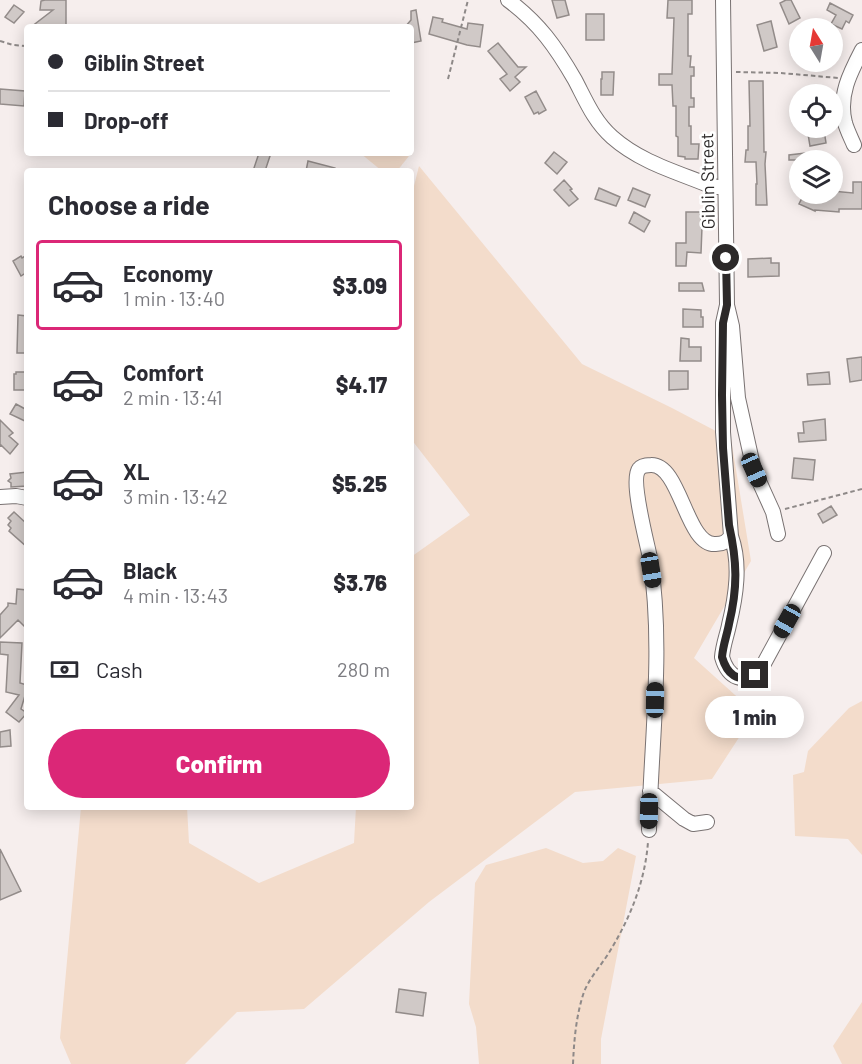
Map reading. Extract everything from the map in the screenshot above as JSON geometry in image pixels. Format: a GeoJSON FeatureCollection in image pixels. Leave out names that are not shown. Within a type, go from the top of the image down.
{"type":"FeatureCollection","features":[{"type":"Feature","properties":{"kind":"street"},"geometry":{"type":"LineString","coordinates":[[508,0],[535,22],[548,39],[562,58],[588,107],[611,136],[640,158],[706,184],[725,187]]}},
{"type":"Feature","properties":{"kind":"street","name":"Giblin Street"},"geometry":{"type":"LineString","coordinates":[[723,0],[727,305],[732,326],[738,398],[754,470],[773,512],[778,534]]}},
{"type":"Feature","properties":{"kind":"street"},"geometry":{"type":"LineString","coordinates":[[854,145],[845,122],[843,98],[847,79],[862,50]]}},
{"type":"Feature","properties":{"kind":"street"},"geometry":{"type":"LineString","coordinates":[[727,305],[723,323],[723,448],[736,570],[735,592],[722,657],[731,674],[738,678],[747,678],[755,675],[761,669],[824,553]]}},
{"type":"Feature","properties":{"kind":"street"},"geometry":{"type":"LineString","coordinates":[[649,830],[654,712],[655,605],[654,584],[636,484],[639,469],[643,466],[658,465],[664,470],[696,532],[704,541],[711,544],[724,543],[731,536]]}},
{"type":"Feature","properties":{"kind":"street"},"geometry":{"type":"LineString","coordinates":[[0,497],[24,497]]}},
{"type":"Feature","properties":{"kind":"street"},"geometry":{"type":"LineString","coordinates":[[650,791],[693,824],[707,822]]}},
{"type":"Feature","properties":{"kind":"path"},"geometry":{"type":"LineString","coordinates":[[448,79],[468,0]]}},
{"type":"Feature","properties":{"kind":"path"},"geometry":{"type":"LineString","coordinates":[[0,40],[24,46]]}},
{"type":"Feature","properties":{"kind":"path"},"geometry":{"type":"LineString","coordinates":[[724,72],[781,73],[847,79]]}},
{"type":"Feature","properties":{"kind":"path"},"geometry":{"type":"LineString","coordinates":[[773,512],[862,489]]}},
{"type":"Feature","properties":{"kind":"path"},"geometry":{"type":"LineString","coordinates":[[573,1064],[574,1037],[583,993],[627,920],[647,860],[649,830]]}},
{"type":"Feature","properties":{"kind":"shaded area"},"geometry":{"type":"Polygon","coordinates":[[[364,156],[409,156],[399,168],[378,168],[364,156]]]}},
{"type":"Feature","properties":{"kind":"shaded area"},"geometry":{"type":"Polygon","coordinates":[[[419,166],[582,364],[731,439],[751,561],[694,658],[755,713],[712,779],[575,792],[429,902],[304,1009],[237,1012],[185,1064],[71,1064],[60,1038],[81,810],[187,810],[189,843],[259,883],[354,843],[356,810],[414,810],[414,555],[470,515],[414,443],[414,186],[419,166]]]}},
{"type":"Feature","properties":{"kind":"shaded area"},"geometry":{"type":"Polygon","coordinates":[[[862,701],[862,855],[848,839],[795,836],[793,775],[804,772],[808,751],[849,708],[862,701]]]}},
{"type":"Feature","properties":{"kind":"shaded area"},"geometry":{"type":"Polygon","coordinates":[[[546,848],[583,863],[603,861],[618,848],[636,856],[601,1039],[601,1064],[479,1064],[476,1027],[469,1004],[475,883],[486,865],[546,848]]]}},
{"type":"Feature","properties":{"kind":"shaded area"},"geometry":{"type":"Polygon","coordinates":[[[862,1002],[862,1064],[842,1064],[833,1046],[862,1002]]]}},
{"type":"Feature","properties":{"kind":"building"},"geometry":{"type":"Polygon","coordinates":[[[66,0],[66,24],[35,24],[53,10],[40,10],[41,1],[66,0]]]}},
{"type":"Feature","properties":{"kind":"building"},"geometry":{"type":"Polygon","coordinates":[[[552,0],[565,0],[569,15],[557,18],[552,0]]]}},
{"type":"Feature","properties":{"kind":"building"},"geometry":{"type":"Polygon","coordinates":[[[668,0],[692,0],[692,14],[688,14],[688,56],[691,56],[690,67],[694,67],[694,76],[691,76],[691,98],[694,98],[694,107],[689,107],[689,126],[691,126],[691,144],[699,144],[698,159],[685,159],[685,157],[678,156],[676,106],[673,106],[672,85],[659,85],[659,74],[672,74],[674,18],[667,18],[668,0]]]}},
{"type":"Feature","properties":{"kind":"building"},"geometry":{"type":"Polygon","coordinates":[[[791,0],[800,18],[789,18],[789,24],[780,3],[791,0]]]}},
{"type":"Feature","properties":{"kind":"building"},"geometry":{"type":"Polygon","coordinates":[[[830,3],[853,15],[849,23],[846,21],[843,27],[843,18],[834,18],[836,15],[827,10],[830,3]]]}},
{"type":"Feature","properties":{"kind":"building"},"geometry":{"type":"Polygon","coordinates":[[[14,5],[24,12],[14,23],[5,17],[14,5]]]}},
{"type":"Feature","properties":{"kind":"building"},"geometry":{"type":"Polygon","coordinates":[[[416,10],[421,41],[414,42],[414,24],[408,24],[411,20],[411,11],[416,10]]]}},
{"type":"Feature","properties":{"kind":"building"},"geometry":{"type":"Polygon","coordinates":[[[586,14],[604,14],[604,40],[586,40],[586,14]]]}},
{"type":"Feature","properties":{"kind":"building"},"geometry":{"type":"Polygon","coordinates":[[[433,17],[467,29],[468,23],[483,25],[480,47],[429,34],[433,17]]]}},
{"type":"Feature","properties":{"kind":"building"},"geometry":{"type":"Polygon","coordinates":[[[771,21],[777,47],[764,51],[757,25],[771,21]]]}},
{"type":"Feature","properties":{"kind":"building"},"geometry":{"type":"Polygon","coordinates":[[[498,43],[518,67],[526,67],[515,77],[520,82],[510,91],[500,79],[507,74],[488,51],[498,43]]]}},
{"type":"Feature","properties":{"kind":"building"},"geometry":{"type":"Polygon","coordinates":[[[602,72],[614,72],[613,95],[601,95],[602,72]]]}},
{"type":"Feature","properties":{"kind":"building"},"geometry":{"type":"Polygon","coordinates":[[[749,81],[763,81],[767,205],[756,205],[756,162],[745,162],[746,150],[748,150],[748,126],[750,126],[749,81]]]}},
{"type":"Feature","properties":{"kind":"building"},"geometry":{"type":"Polygon","coordinates":[[[0,89],[24,91],[24,106],[0,104],[0,89]]]}},
{"type":"Feature","properties":{"kind":"building"},"geometry":{"type":"Polygon","coordinates":[[[536,91],[546,110],[539,114],[538,112],[534,114],[525,97],[536,91]]]}},
{"type":"Feature","properties":{"kind":"building"},"geometry":{"type":"Polygon","coordinates":[[[809,138],[825,138],[826,143],[810,146],[809,138]]]}},
{"type":"Feature","properties":{"kind":"building"},"geometry":{"type":"Polygon","coordinates":[[[554,152],[567,162],[557,174],[545,163],[554,152]]]}},
{"type":"Feature","properties":{"kind":"building"},"geometry":{"type":"Polygon","coordinates":[[[258,156],[270,156],[266,168],[254,168],[258,156]]]}},
{"type":"Feature","properties":{"kind":"building"},"geometry":{"type":"Polygon","coordinates":[[[308,161],[335,168],[307,168],[308,161]]]}},
{"type":"Feature","properties":{"kind":"building"},"geometry":{"type":"Polygon","coordinates":[[[564,180],[578,199],[569,206],[554,190],[564,180]]]}},
{"type":"Feature","properties":{"kind":"building"},"geometry":{"type":"Polygon","coordinates":[[[853,182],[862,182],[862,209],[839,209],[839,212],[815,211],[799,204],[843,204],[843,192],[853,193],[853,182]]]}},
{"type":"Feature","properties":{"kind":"building"},"geometry":{"type":"Polygon","coordinates":[[[599,188],[620,197],[616,206],[595,199],[599,188]]]}},
{"type":"Feature","properties":{"kind":"building"},"geometry":{"type":"Polygon","coordinates":[[[633,188],[650,195],[645,207],[628,200],[633,188]]]}},
{"type":"Feature","properties":{"kind":"building"},"geometry":{"type":"Polygon","coordinates":[[[634,212],[650,221],[644,232],[629,223],[634,212]]]}},
{"type":"Feature","properties":{"kind":"building"},"geometry":{"type":"Polygon","coordinates":[[[686,212],[701,212],[701,253],[687,252],[686,266],[676,266],[676,243],[686,243],[686,212]]]}},
{"type":"Feature","properties":{"kind":"building"},"geometry":{"type":"Polygon","coordinates":[[[21,256],[24,257],[24,274],[21,276],[13,261],[21,256]]]}},
{"type":"Feature","properties":{"kind":"building"},"geometry":{"type":"Polygon","coordinates":[[[771,258],[771,263],[779,263],[779,276],[748,277],[748,259],[771,258]]]}},
{"type":"Feature","properties":{"kind":"building"},"geometry":{"type":"Polygon","coordinates":[[[679,283],[702,283],[704,291],[679,291],[679,283]]]}},
{"type":"Feature","properties":{"kind":"building"},"geometry":{"type":"Polygon","coordinates":[[[683,309],[701,310],[703,327],[683,327],[683,309]]]}},
{"type":"Feature","properties":{"kind":"building"},"geometry":{"type":"Polygon","coordinates":[[[18,315],[24,316],[24,353],[17,353],[18,315]]]}},
{"type":"Feature","properties":{"kind":"building"},"geometry":{"type":"Polygon","coordinates":[[[681,338],[689,339],[689,347],[701,347],[701,361],[680,361],[681,338]]]}},
{"type":"Feature","properties":{"kind":"building"},"geometry":{"type":"Polygon","coordinates":[[[862,357],[862,380],[850,382],[847,359],[862,357]]]}},
{"type":"Feature","properties":{"kind":"building"},"geometry":{"type":"Polygon","coordinates":[[[669,371],[688,371],[688,389],[669,390],[669,371]]]}},
{"type":"Feature","properties":{"kind":"building"},"geometry":{"type":"Polygon","coordinates":[[[16,372],[24,372],[24,390],[14,390],[14,374],[16,372]]]}},
{"type":"Feature","properties":{"kind":"building"},"geometry":{"type":"Polygon","coordinates":[[[829,372],[830,384],[808,385],[807,374],[829,372]]]}},
{"type":"Feature","properties":{"kind":"building"},"geometry":{"type":"Polygon","coordinates":[[[16,404],[24,408],[24,421],[10,414],[16,404]]]}},
{"type":"Feature","properties":{"kind":"building"},"geometry":{"type":"Polygon","coordinates":[[[825,419],[826,440],[799,442],[798,433],[804,433],[803,422],[825,419]]]}},
{"type":"Feature","properties":{"kind":"building"},"geometry":{"type":"Polygon","coordinates":[[[0,420],[13,433],[9,436],[18,444],[10,454],[0,446],[0,420]]]}},
{"type":"Feature","properties":{"kind":"building"},"geometry":{"type":"Polygon","coordinates":[[[794,458],[815,460],[813,480],[792,478],[794,458]]]}},
{"type":"Feature","properties":{"kind":"building"},"geometry":{"type":"Polygon","coordinates":[[[24,472],[24,486],[11,487],[8,481],[11,478],[10,474],[24,472]]]}},
{"type":"Feature","properties":{"kind":"building"},"geometry":{"type":"Polygon","coordinates":[[[831,506],[837,515],[823,523],[818,514],[831,506]]]}},
{"type":"Feature","properties":{"kind":"building"},"geometry":{"type":"Polygon","coordinates":[[[14,512],[24,521],[24,544],[9,531],[11,528],[8,525],[11,521],[8,518],[14,512]]]}},
{"type":"Feature","properties":{"kind":"building"},"geometry":{"type":"Polygon","coordinates":[[[17,589],[24,590],[24,626],[18,620],[0,638],[0,615],[8,603],[16,604],[17,589]]]}},
{"type":"Feature","properties":{"kind":"building"},"geometry":{"type":"Polygon","coordinates":[[[0,642],[22,643],[20,683],[24,684],[21,709],[24,711],[24,716],[19,722],[6,712],[19,695],[6,692],[8,655],[0,654],[0,642]]]}},
{"type":"Feature","properties":{"kind":"building"},"geometry":{"type":"Polygon","coordinates":[[[10,730],[11,746],[0,747],[0,732],[10,730]]]}},
{"type":"Feature","properties":{"kind":"building"},"geometry":{"type":"Polygon","coordinates":[[[0,849],[21,891],[0,900],[0,849]]]}},
{"type":"Feature","properties":{"kind":"building"},"geometry":{"type":"Polygon","coordinates":[[[399,989],[426,993],[423,1016],[396,1012],[399,989]]]}},
{"type":"Feature","properties":{"kind":"route"},"geometry":{"type":"LineString","coordinates":[[726,258],[727,305],[723,323],[723,448],[729,525],[734,545],[736,570],[735,592],[722,657],[731,674],[738,678],[755,675]]}}]}
